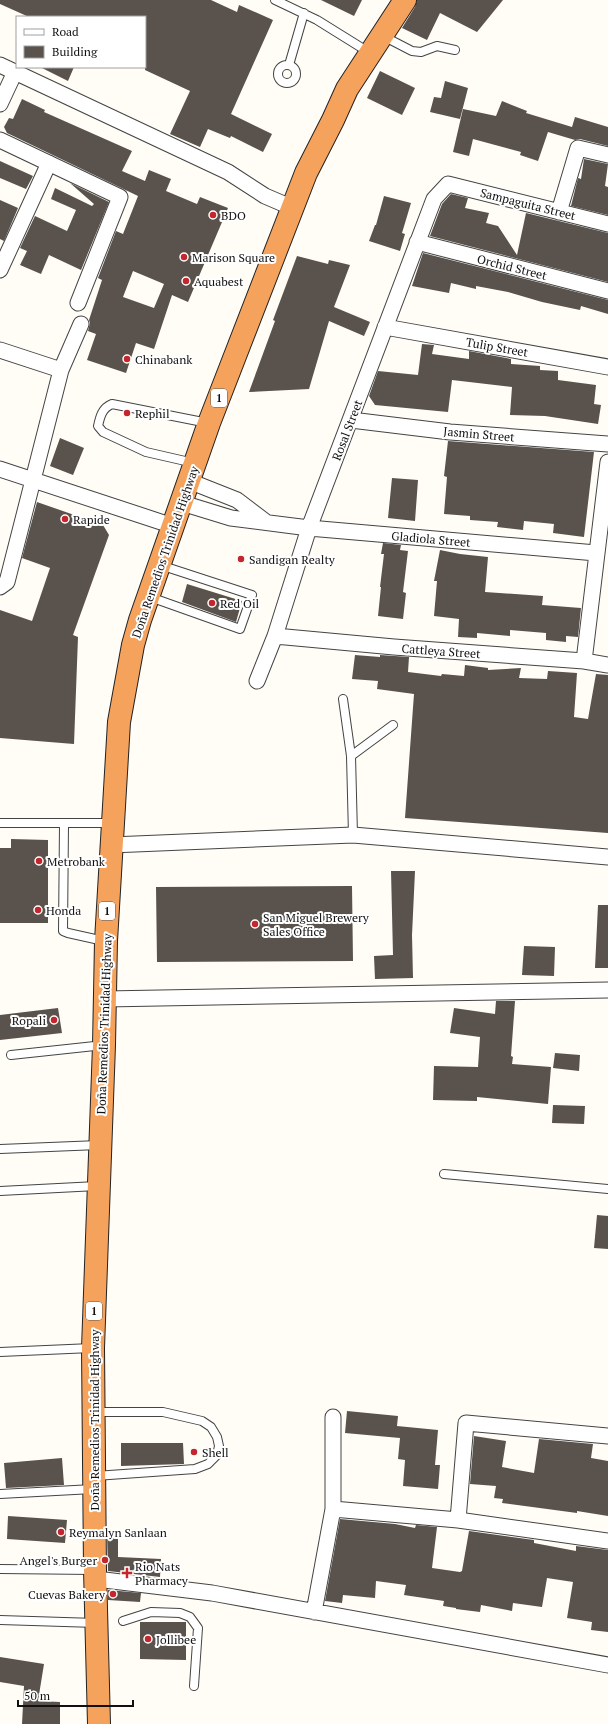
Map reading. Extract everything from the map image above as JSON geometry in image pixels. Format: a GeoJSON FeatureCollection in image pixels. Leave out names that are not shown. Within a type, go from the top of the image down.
{"type":"FeatureCollection","features":[{"type":"Feature","properties":{"kind":"highway","name":"Doña Remedios Trinidad Highway"},"geometry":{"type":"LineString","coordinates":[[99,1724],[95,1575],[93,1348],[104,1045],[106,941],[119,722],[133,645],[147,596],[182,503],[209,423],[292,208],[306,173],[347,89],[405,0]]}},
{"type":"Feature","properties":{"kind":"street"},"geometry":{"type":"LineString","coordinates":[[0,65],[228,172],[265,196],[292,208]]}},
{"type":"Feature","properties":{"kind":"street"},"geometry":{"type":"LineString","coordinates":[[0,104],[15,72]]}},
{"type":"Feature","properties":{"kind":"street"},"geometry":{"type":"LineString","coordinates":[[0,140],[120,197],[78,303]]}},
{"type":"Feature","properties":{"kind":"street"},"geometry":{"type":"LineString","coordinates":[[559,212],[578,148],[608,155]]}},
{"type":"Feature","properties":{"kind":"street"},"geometry":{"type":"LineString","coordinates":[[0,270],[49,163]]}},
{"type":"Feature","properties":{"kind":"street","name":"Sampaguita Street"},"geometry":{"type":"LineString","coordinates":[[448,184],[608,224]]}},
{"type":"Feature","properties":{"kind":"street","name":"Rosal Street"},"geometry":{"type":"LineString","coordinates":[[257,681],[275,636],[308,528],[351,420],[416,242],[434,199],[448,184]]}},
{"type":"Feature","properties":{"kind":"street","name":"Orchid Street"},"geometry":{"type":"LineString","coordinates":[[416,242],[608,291]]}},
{"type":"Feature","properties":{"kind":"street"},"geometry":{"type":"LineString","coordinates":[[0,587],[7,582],[61,370],[81,324]]}},
{"type":"Feature","properties":{"kind":"street","name":"Tulip Street"},"geometry":{"type":"LineString","coordinates":[[385,327],[608,367]]}},
{"type":"Feature","properties":{"kind":"street"},"geometry":{"type":"LineString","coordinates":[[0,350],[61,370]]}},
{"type":"Feature","properties":{"kind":"street","name":"Jasmin Street"},"geometry":{"type":"LineString","coordinates":[[351,420],[450,432],[608,444]]}},
{"type":"Feature","properties":{"kind":"street"},"geometry":{"type":"LineString","coordinates":[[584,661],[608,462]]}},
{"type":"Feature","properties":{"kind":"street"},"geometry":{"type":"LineString","coordinates":[[0,469],[173,526]]}},
{"type":"Feature","properties":{"kind":"street","name":"Gladiola Street"},"geometry":{"type":"LineString","coordinates":[[193,472],[237,500],[266,522]]}},
{"type":"Feature","properties":{"kind":"street","name":"Gladiola Street"},"geometry":{"type":"LineString","coordinates":[[182,503],[232,518],[308,528],[596,553]]}},
{"type":"Feature","properties":{"kind":"street","name":"Cattleya Street"},"geometry":{"type":"LineString","coordinates":[[275,636],[394,647],[584,661],[608,665]]}},
{"type":"Feature","properties":{"kind":"street"},"geometry":{"type":"LineString","coordinates":[[111,845],[353,835],[608,857]]}},
{"type":"Feature","properties":{"kind":"street"},"geometry":{"type":"LineString","coordinates":[[105,999],[608,990]]}},
{"type":"Feature","properties":{"kind":"street"},"geometry":{"type":"LineString","coordinates":[[314,1612],[333,1509],[332,1417]]}},
{"type":"Feature","properties":{"kind":"street"},"geometry":{"type":"LineString","coordinates":[[458,1520],[466,1423],[608,1436]]}},
{"type":"Feature","properties":{"kind":"street"},"geometry":{"type":"LineString","coordinates":[[333,1509],[458,1520],[608,1541]]}},
{"type":"Feature","properties":{"kind":"street"},"geometry":{"type":"LineString","coordinates":[[95,1575],[212,1593],[608,1665]]}},
{"type":"Feature","properties":{"kind":"lane"},"geometry":{"type":"LineString","coordinates":[[275,0],[376,44],[420,52],[437,46],[455,50]]}},
{"type":"Feature","properties":{"kind":"lane"},"geometry":{"type":"LineString","coordinates":[[289,65],[304,13]]}},
{"type":"Feature","properties":{"kind":"lane"},"geometry":{"type":"LineString","coordinates":[[193,472],[103,432],[98,426],[100,417],[106,407],[112,404],[209,423]]}},
{"type":"Feature","properties":{"kind":"lane"},"geometry":{"type":"LineString","coordinates":[[147,596],[240,629],[252,595],[158,565]]}},
{"type":"Feature","properties":{"kind":"lane"},"geometry":{"type":"LineString","coordinates":[[343,699],[351,756],[353,835]]}},
{"type":"Feature","properties":{"kind":"lane"},"geometry":{"type":"LineString","coordinates":[[351,756],[393,726]]}},
{"type":"Feature","properties":{"kind":"lane"},"geometry":{"type":"LineString","coordinates":[[0,823],[112,823]]}},
{"type":"Feature","properties":{"kind":"lane"},"geometry":{"type":"LineString","coordinates":[[64,824],[63,931],[106,941]]}},
{"type":"Feature","properties":{"kind":"lane"},"geometry":{"type":"LineString","coordinates":[[11,1055],[104,1045]]}},
{"type":"Feature","properties":{"kind":"lane"},"geometry":{"type":"LineString","coordinates":[[0,1149],[100,1144]]}},
{"type":"Feature","properties":{"kind":"lane"},"geometry":{"type":"LineString","coordinates":[[444,1174],[608,1189]]}},
{"type":"Feature","properties":{"kind":"lane"},"geometry":{"type":"LineString","coordinates":[[0,1190],[98,1186]]}},
{"type":"Feature","properties":{"kind":"lane"},"geometry":{"type":"LineString","coordinates":[[0,1352],[93,1348]]}},
{"type":"Feature","properties":{"kind":"lane"},"geometry":{"type":"LineString","coordinates":[[0,1494],[195,1469],[208,1464],[218,1455],[219,1446],[217,1437],[211,1427],[202,1421],[163,1412],[93,1412]]}},
{"type":"Feature","properties":{"kind":"lane"},"geometry":{"type":"LineString","coordinates":[[0,1569],[95,1575]]}},
{"type":"Feature","properties":{"kind":"lane"},"geometry":{"type":"LineString","coordinates":[[123,1621],[151,1612],[180,1613],[190,1617],[198,1628],[194,1686]]}},
{"type":"Feature","properties":{"kind":"lane"},"geometry":{"type":"LineString","coordinates":[[0,1620],[97,1623]]}},
{"type":"Feature","properties":{"kind":"building"},"geometry":{"type":"Polygon","coordinates":[[[0,0],[211,0],[237,12],[239,5],[273,20],[231,114],[272,134],[263,152],[231,136],[230,138],[208,129],[200,147],[170,134],[190,91],[145,70],[146,16],[27,16],[0,4],[0,0]]]}},
{"type":"Feature","properties":{"kind":"building"},"geometry":{"type":"Polygon","coordinates":[[[321,0],[362,0],[354,16],[321,0]]]}},
{"type":"Feature","properties":{"kind":"building"},"geometry":{"type":"Polygon","coordinates":[[[417,0],[503,0],[477,32],[440,13],[427,40],[402,28],[415,7],[417,0]]]}},
{"type":"Feature","properties":{"kind":"building"},"geometry":{"type":"Polygon","coordinates":[[[42,68],[74,68],[68,81],[42,68]]]}},
{"type":"Feature","properties":{"kind":"building"},"geometry":{"type":"Polygon","coordinates":[[[380,71],[415,88],[402,115],[367,98],[380,71]]]}},
{"type":"Feature","properties":{"kind":"building"},"geometry":{"type":"Polygon","coordinates":[[[445,81],[468,88],[460,119],[430,112],[434,97],[441,98],[445,81]]]}},
{"type":"Feature","properties":{"kind":"building"},"geometry":{"type":"Polygon","coordinates":[[[22,99],[45,110],[44,112],[132,151],[122,171],[145,181],[149,170],[171,179],[166,191],[197,204],[200,197],[228,208],[188,302],[172,295],[154,349],[136,343],[126,373],[87,360],[96,334],[88,331],[90,323],[89,320],[102,280],[98,278],[116,231],[123,234],[138,196],[7,133],[4,127],[9,118],[13,119],[22,99]],[[133,271],[123,297],[154,308],[164,284],[133,271]]]}},
{"type":"Feature","properties":{"kind":"building"},"geometry":{"type":"Polygon","coordinates":[[[502,101],[527,111],[526,113],[572,127],[575,117],[608,127],[608,146],[580,139],[575,140],[548,132],[538,161],[520,155],[521,152],[473,139],[469,156],[453,152],[463,109],[496,116],[502,101]]]}},
{"type":"Feature","properties":{"kind":"building"},"geometry":{"type":"Polygon","coordinates":[[[584,159],[608,164],[605,186],[608,187],[608,215],[571,206],[578,178],[581,179],[584,159]]]}},
{"type":"Feature","properties":{"kind":"building"},"geometry":{"type":"Polygon","coordinates":[[[0,161],[33,176],[26,189],[0,178],[0,161]]]}},
{"type":"Feature","properties":{"kind":"building"},"geometry":{"type":"Polygon","coordinates":[[[70,183],[109,202],[81,270],[49,255],[41,274],[20,265],[27,251],[20,248],[35,216],[67,231],[76,210],[51,199],[55,188],[92,206],[94,204],[70,183]]]}},
{"type":"Feature","properties":{"kind":"building"},"geometry":{"type":"Polygon","coordinates":[[[451,194],[468,198],[465,208],[489,213],[486,223],[498,226],[517,255],[526,213],[608,233],[608,282],[430,236],[442,204],[451,194]]]}},
{"type":"Feature","properties":{"kind":"building"},"geometry":{"type":"Polygon","coordinates":[[[384,196],[411,203],[402,233],[405,234],[400,251],[369,241],[376,225],[384,196]]]}},
{"type":"Feature","properties":{"kind":"building"},"geometry":{"type":"Polygon","coordinates":[[[0,200],[18,208],[4,241],[0,239],[0,200]]]}},
{"type":"Feature","properties":{"kind":"building"},"geometry":{"type":"Polygon","coordinates":[[[423,253],[608,300],[608,314],[581,306],[580,310],[542,302],[508,292],[476,286],[476,289],[451,283],[449,293],[412,286],[423,253]]]}},
{"type":"Feature","properties":{"kind":"building"},"geometry":{"type":"Polygon","coordinates":[[[297,256],[328,264],[329,260],[350,265],[334,307],[370,322],[364,336],[329,321],[309,389],[249,392],[275,321],[273,320],[297,256]]]}},
{"type":"Feature","properties":{"kind":"building"},"geometry":{"type":"Polygon","coordinates":[[[422,344],[434,345],[432,354],[469,359],[469,351],[511,359],[511,364],[540,366],[540,370],[558,371],[558,380],[596,385],[594,404],[601,405],[598,424],[545,416],[510,415],[512,387],[452,380],[448,412],[375,405],[369,396],[378,371],[418,375],[422,344]]]}},
{"type":"Feature","properties":{"kind":"building"},"geometry":{"type":"Polygon","coordinates":[[[60,438],[84,448],[73,475],[50,466],[60,438]]]}},
{"type":"Feature","properties":{"kind":"building"},"geometry":{"type":"Polygon","coordinates":[[[448,441],[594,452],[584,537],[553,533],[554,524],[524,521],[523,530],[497,527],[498,522],[470,520],[470,516],[444,514],[447,477],[444,476],[448,441]]]}},
{"type":"Feature","properties":{"kind":"building"},"geometry":{"type":"Polygon","coordinates":[[[392,478],[418,480],[415,521],[388,518],[392,478]]]}},
{"type":"Feature","properties":{"kind":"building"},"geometry":{"type":"Polygon","coordinates":[[[37,502],[103,525],[109,535],[73,635],[78,637],[74,744],[0,738],[0,610],[32,621],[50,568],[22,558],[37,502]]]}},
{"type":"Feature","properties":{"kind":"building"},"geometry":{"type":"Polygon","coordinates":[[[383,543],[401,545],[400,550],[408,551],[403,592],[406,593],[403,619],[378,616],[384,554],[381,554],[383,543]]]}},
{"type":"Feature","properties":{"kind":"building"},"geometry":{"type":"Polygon","coordinates":[[[440,550],[488,557],[485,592],[543,596],[542,605],[581,608],[578,637],[566,636],[566,642],[546,640],[546,633],[510,630],[510,636],[477,633],[477,638],[458,637],[459,619],[434,616],[437,581],[434,581],[440,550]]]}},
{"type":"Feature","properties":{"kind":"building","name":"Red Oil"},"geometry":{"type":"Polygon","coordinates":[[[187,584],[242,601],[236,622],[182,602],[187,584]]]}},
{"type":"Feature","properties":{"kind":"building"},"geometry":{"type":"Polygon","coordinates":[[[355,655],[409,657],[408,672],[441,676],[442,674],[464,676],[465,665],[488,668],[488,670],[521,668],[519,678],[547,679],[548,671],[577,673],[574,717],[588,719],[596,674],[608,675],[608,833],[405,818],[414,694],[377,689],[378,681],[352,679],[355,655]]]}},
{"type":"Feature","properties":{"kind":"building"},"geometry":{"type":"Polygon","coordinates":[[[11,839],[48,840],[48,923],[0,923],[0,848],[11,848],[11,839]]]}},
{"type":"Feature","properties":{"kind":"building"},"geometry":{"type":"Polygon","coordinates":[[[391,871],[415,871],[412,935],[413,978],[375,979],[374,956],[393,955],[391,871]]]}},
{"type":"Feature","properties":{"kind":"building","name":"San Miguel Brewery Sales Office"},"geometry":{"type":"Polygon","coordinates":[[[352,886],[353,961],[157,962],[156,887],[352,886]]]}},
{"type":"Feature","properties":{"kind":"building"},"geometry":{"type":"Polygon","coordinates":[[[598,905],[608,905],[608,968],[595,968],[598,905]]]}},
{"type":"Feature","properties":{"kind":"building"},"geometry":{"type":"Polygon","coordinates":[[[524,946],[555,947],[554,976],[522,975],[524,946]]]}},
{"type":"Feature","properties":{"kind":"building"},"geometry":{"type":"Polygon","coordinates":[[[496,1001],[515,1001],[511,1056],[513,1057],[512,1064],[551,1067],[548,1104],[477,1097],[477,1101],[433,1100],[434,1066],[478,1067],[480,1037],[450,1033],[454,1008],[495,1014],[496,1001]]]}},
{"type":"Feature","properties":{"kind":"building"},"geometry":{"type":"Polygon","coordinates":[[[58,1008],[62,1033],[0,1040],[0,1015],[58,1008]]]}},
{"type":"Feature","properties":{"kind":"building"},"geometry":{"type":"Polygon","coordinates":[[[555,1053],[580,1055],[579,1071],[553,1068],[555,1053]]]}},
{"type":"Feature","properties":{"kind":"building"},"geometry":{"type":"Polygon","coordinates":[[[553,1105],[585,1106],[584,1124],[552,1123],[553,1105]]]}},
{"type":"Feature","properties":{"kind":"building"},"geometry":{"type":"Polygon","coordinates":[[[597,1215],[608,1216],[608,1249],[594,1248],[597,1215]]]}},
{"type":"Feature","properties":{"kind":"building"},"geometry":{"type":"Polygon","coordinates":[[[347,1411],[398,1416],[397,1426],[438,1430],[435,1465],[440,1465],[438,1489],[403,1486],[405,1460],[398,1459],[400,1438],[345,1433],[347,1411]]]}},
{"type":"Feature","properties":{"kind":"building"},"geometry":{"type":"Polygon","coordinates":[[[474,1436],[506,1441],[502,1467],[534,1473],[539,1439],[593,1444],[591,1458],[608,1461],[608,1516],[502,1503],[503,1499],[494,1498],[496,1486],[470,1484],[474,1436]]]}},
{"type":"Feature","properties":{"kind":"building"},"geometry":{"type":"Polygon","coordinates":[[[121,1443],[183,1443],[184,1464],[121,1466],[121,1443]]]}},
{"type":"Feature","properties":{"kind":"building"},"geometry":{"type":"Polygon","coordinates":[[[62,1458],[64,1485],[6,1488],[4,1463],[62,1458]]]}},
{"type":"Feature","properties":{"kind":"building"},"geometry":{"type":"Polygon","coordinates":[[[8,1516],[67,1520],[65,1543],[7,1539],[8,1516]]]}},
{"type":"Feature","properties":{"kind":"building"},"geometry":{"type":"Polygon","coordinates":[[[340,1519],[395,1524],[415,1528],[416,1525],[437,1527],[432,1568],[460,1572],[462,1571],[469,1531],[534,1540],[534,1543],[576,1551],[576,1546],[608,1550],[608,1632],[591,1630],[592,1622],[567,1618],[573,1582],[547,1578],[542,1607],[513,1603],[512,1611],[481,1605],[480,1612],[456,1609],[443,1606],[444,1601],[404,1595],[406,1585],[376,1581],[375,1598],[343,1595],[342,1603],[325,1601],[340,1519]]]}},
{"type":"Feature","properties":{"kind":"building"},"geometry":{"type":"Polygon","coordinates":[[[107,1533],[118,1533],[118,1557],[161,1559],[160,1577],[108,1571],[107,1533]]]}},
{"type":"Feature","properties":{"kind":"building"},"geometry":{"type":"Polygon","coordinates":[[[108,1590],[141,1593],[140,1602],[108,1600],[108,1590]]]}},
{"type":"Feature","properties":{"kind":"building"},"geometry":{"type":"Polygon","coordinates":[[[140,1622],[186,1622],[186,1660],[140,1659],[140,1622]]]}},
{"type":"Feature","properties":{"kind":"building"},"geometry":{"type":"Polygon","coordinates":[[[0,1657],[44,1664],[38,1701],[60,1702],[60,1724],[22,1724],[24,1686],[0,1682],[0,1657]]]}},
{"type":"Feature","properties":{"kind":"place","name":"BDO"},"geometry":{"type":"Point","coordinates":[213,215]}},
{"type":"Feature","properties":{"kind":"place","name":"Marison Square"},"geometry":{"type":"Point","coordinates":[184,257]}},
{"type":"Feature","properties":{"kind":"place","name":"Aquabest"},"geometry":{"type":"Point","coordinates":[186,281]}},
{"type":"Feature","properties":{"kind":"place","name":"Chinabank"},"geometry":{"type":"Point","coordinates":[127,359]}},
{"type":"Feature","properties":{"kind":"place","name":"Rephil"},"geometry":{"type":"Point","coordinates":[127,413]}},
{"type":"Feature","properties":{"kind":"place","name":"Rapide"},"geometry":{"type":"Point","coordinates":[65,519]}},
{"type":"Feature","properties":{"kind":"place","name":"Sandigan Realty"},"geometry":{"type":"Point","coordinates":[241,559]}},
{"type":"Feature","properties":{"kind":"place","name":"Red Oil"},"geometry":{"type":"Point","coordinates":[212,603]}},
{"type":"Feature","properties":{"kind":"place","name":"Metrobank"},"geometry":{"type":"Point","coordinates":[39,861]}},
{"type":"Feature","properties":{"kind":"place","name":"Honda"},"geometry":{"type":"Point","coordinates":[38,910]}},
{"type":"Feature","properties":{"kind":"place","name":"San Miguel Brewery Sales Office"},"geometry":{"type":"Point","coordinates":[255,924]}},
{"type":"Feature","properties":{"kind":"place","name":"Ropali"},"geometry":{"type":"Point","coordinates":[54,1020]}},
{"type":"Feature","properties":{"kind":"place","name":"Shell"},"geometry":{"type":"Point","coordinates":[194,1452]}},
{"type":"Feature","properties":{"kind":"place","name":"Reymalyn Sanlaan"},"geometry":{"type":"Point","coordinates":[61,1532]}},
{"type":"Feature","properties":{"kind":"place","name":"Angel's Burger"},"geometry":{"type":"Point","coordinates":[105,1560]}},
{"type":"Feature","properties":{"kind":"place","name":"Rio Nats Pharmacy"},"geometry":{"type":"Point","coordinates":[127,1573]}},
{"type":"Feature","properties":{"kind":"place","name":"Cuevas Bakery"},"geometry":{"type":"Point","coordinates":[113,1594]}},
{"type":"Feature","properties":{"kind":"place","name":"Jollibee"},"geometry":{"type":"Point","coordinates":[148,1639]}}]}
